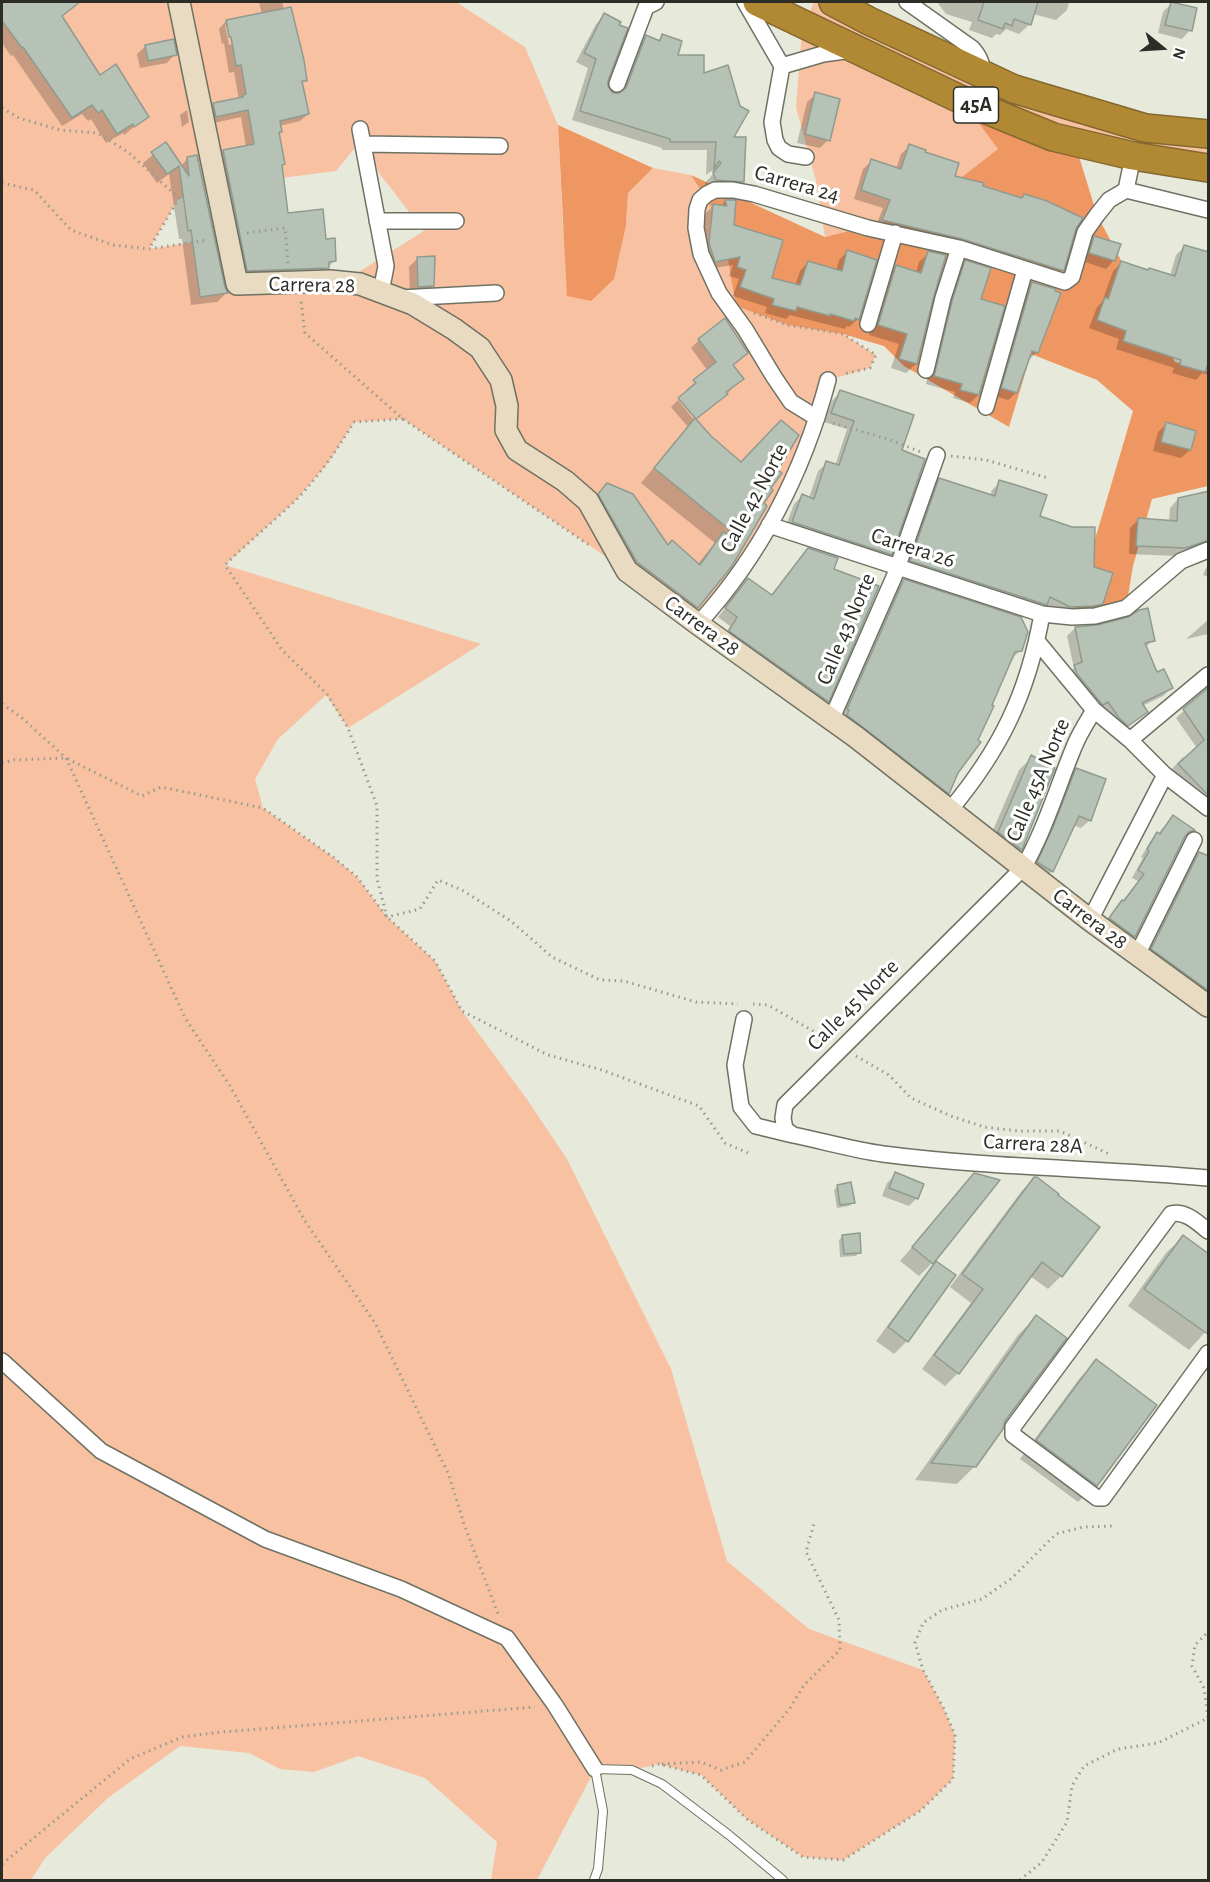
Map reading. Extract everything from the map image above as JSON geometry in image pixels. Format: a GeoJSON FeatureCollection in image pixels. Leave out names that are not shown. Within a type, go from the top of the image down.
{"type":"FeatureCollection","features":[{"type":"Feature","properties":{"kind":"highway","name":"45A"},"geometry":{"type":"LineString","coordinates":[[756,2],[960,99],[1053,137],[1133,156],[1209,168]]}},
{"type":"Feature","properties":{"kind":"highway","name":"45A"},"geometry":{"type":"LineString","coordinates":[[833,2],[1014,89],[1146,128],[1209,134]]}},
{"type":"Feature","properties":{"kind":"street"},"geometry":{"type":"LineString","coordinates":[[179,2],[228,236]]}},
{"type":"Feature","properties":{"kind":"street"},"geometry":{"type":"LineString","coordinates":[[745,2],[782,66],[772,122],[775,140],[779,148],[788,154],[806,157]]}},
{"type":"Feature","properties":{"kind":"street"},"geometry":{"type":"LineString","coordinates":[[907,2],[972,48],[982,64],[983,76]]}},
{"type":"Feature","properties":{"kind":"street"},"geometry":{"type":"LineString","coordinates":[[617,84],[649,3]]}},
{"type":"Feature","properties":{"kind":"street"},"geometry":{"type":"LineString","coordinates":[[782,66],[823,54],[855,50]]}},
{"type":"Feature","properties":{"kind":"street"},"geometry":{"type":"LineString","coordinates":[[496,293],[389,295],[386,266],[361,136],[500,146]]}},
{"type":"Feature","properties":{"kind":"street"},"geometry":{"type":"LineString","coordinates":[[1133,156],[1126,190],[1209,210]]}},
{"type":"Feature","properties":{"kind":"street","name":"Carrera 24"},"geometry":{"type":"LineString","coordinates":[[817,418],[791,402],[745,329],[718,293],[701,254],[696,228],[700,200],[716,190],[733,190],[959,248],[1065,282],[1072,277],[1085,232],[1109,200],[1126,190]]}},
{"type":"Feature","properties":{"kind":"street"},"geometry":{"type":"LineString","coordinates":[[378,221],[456,221]]}},
{"type":"Feature","properties":{"kind":"street"},"geometry":{"type":"LineString","coordinates":[[868,324],[895,233]]}},
{"type":"Feature","properties":{"kind":"street","name":"Carrera 28"},"geometry":{"type":"LineString","coordinates":[[228,236],[237,284],[330,281],[360,284],[413,304],[480,348],[501,380],[507,406],[506,430],[517,450],[565,481],[588,501],[627,570],[698,624],[832,718],[1090,920],[1209,1006]]}},
{"type":"Feature","properties":{"kind":"street"},"geometry":{"type":"LineString","coordinates":[[926,370],[959,248]]}},
{"type":"Feature","properties":{"kind":"street"},"geometry":{"type":"LineString","coordinates":[[986,407],[1025,270]]}},
{"type":"Feature","properties":{"kind":"street","name":"Calle 42 Norte"},"geometry":{"type":"LineString","coordinates":[[698,624],[740,573],[798,471],[828,380]]}},
{"type":"Feature","properties":{"kind":"street","name":"Calle 43 Norte"},"geometry":{"type":"LineString","coordinates":[[832,718],[896,567],[937,455]]}},
{"type":"Feature","properties":{"kind":"street","name":"Carrera 26"},"geometry":{"type":"LineString","coordinates":[[769,525],[1042,614]]}},
{"type":"Feature","properties":{"kind":"street"},"geometry":{"type":"LineString","coordinates":[[950,810],[989,759],[1005,731],[1018,702],[1037,641],[1042,614],[1072,617],[1095,616],[1126,608],[1181,561],[1209,550]]}},
{"type":"Feature","properties":{"kind":"street"},"geometry":{"type":"LineString","coordinates":[[1037,641],[1094,710],[1130,740],[1165,775],[1209,808]]}},
{"type":"Feature","properties":{"kind":"street"},"geometry":{"type":"LineString","coordinates":[[1130,740],[1209,675]]}},
{"type":"Feature","properties":{"kind":"street","name":"Calle 45A Norte"},"geometry":{"type":"LineString","coordinates":[[1023,868],[1034,850],[1074,746],[1094,710]]}},
{"type":"Feature","properties":{"kind":"street"},"geometry":{"type":"LineString","coordinates":[[1090,920],[1165,775]]}},
{"type":"Feature","properties":{"kind":"street"},"geometry":{"type":"LineString","coordinates":[[1137,954],[1194,840]]}},
{"type":"Feature","properties":{"kind":"street","name":"Calle 45 Norte"},"geometry":{"type":"LineString","coordinates":[[793,1135],[785,1129],[783,1118],[785,1105],[1023,868]]}},
{"type":"Feature","properties":{"kind":"street"},"geometry":{"type":"LineString","coordinates":[[744,1019],[735,1065],[741,1107],[756,1126],[793,1135]]}},
{"type":"Feature","properties":{"kind":"street","name":"Carrera 28A"},"geometry":{"type":"LineString","coordinates":[[793,1135],[883,1154],[996,1166],[1138,1172],[1209,1178]]}},
{"type":"Feature","properties":{"kind":"street"},"geometry":{"type":"LineString","coordinates":[[1209,1230],[1186,1215],[1178,1212],[1171,1214],[1013,1427],[1013,1435],[1098,1498],[1103,1498],[1209,1353]]}},
{"type":"Feature","properties":{"kind":"street"},"geometry":{"type":"LineString","coordinates":[[2,1361],[101,1451],[265,1539],[401,1589],[507,1638],[555,1705],[595,1769]]}},
{"type":"Feature","properties":{"kind":"lane"},"geometry":{"type":"LineString","coordinates":[[594,1881],[598,1869],[603,1811],[595,1769],[632,1770],[662,1784],[729,1835],[783,1881]]}},
{"type":"Feature","properties":{"kind":"path"},"geometry":{"type":"LineString","coordinates":[[2,108],[19,118],[60,130],[97,133],[128,152],[179,198],[148,249]]}},
{"type":"Feature","properties":{"kind":"path"},"geometry":{"type":"LineString","coordinates":[[2,183],[34,190],[71,230],[113,245],[148,249],[285,228],[290,284],[299,291],[304,333],[403,419],[598,551]]}},
{"type":"Feature","properties":{"kind":"path"},"geometry":{"type":"LineString","coordinates":[[746,310],[788,325],[843,334],[876,355],[870,368],[828,380]]}},
{"type":"Feature","properties":{"kind":"path"},"geometry":{"type":"LineString","coordinates":[[387,917],[377,879],[377,806],[348,728],[327,694],[282,650],[225,565],[296,500],[329,462],[354,422],[403,419]]}},
{"type":"Feature","properties":{"kind":"path"},"geometry":{"type":"LineString","coordinates":[[2,704],[21,717],[66,758],[142,796],[161,787],[263,808],[333,857],[357,877],[387,917],[435,961],[462,1011],[548,1055],[602,1070],[699,1106],[725,1143],[748,1153]]}},
{"type":"Feature","properties":{"kind":"path"},"geometry":{"type":"LineString","coordinates":[[2,763],[14,760],[66,758]]}},
{"type":"Feature","properties":{"kind":"path"},"geometry":{"type":"LineString","coordinates":[[66,758],[185,1018],[230,1086],[305,1221],[375,1323],[449,1475],[464,1524],[507,1638]]}},
{"type":"Feature","properties":{"kind":"path"},"geometry":{"type":"LineString","coordinates":[[632,1770],[659,1764],[700,1762],[722,1770],[745,1762],[790,1708],[804,1685],[840,1650],[839,1620],[806,1552],[815,1520]]}},
{"type":"Feature","properties":{"kind":"path"},"geometry":{"type":"LineString","coordinates":[[659,1764],[701,1775],[748,1820],[803,1857],[843,1860],[920,1811],[953,1779],[956,1735],[923,1670],[915,1643],[923,1623],[942,1610],[982,1599],[1012,1578],[1056,1534],[1083,1527],[1113,1526]]}},
{"type":"Feature","properties":{"kind":"path"},"geometry":{"type":"LineString","coordinates":[[1020,1881],[1042,1862],[1067,1822],[1072,1786],[1084,1766],[1118,1749],[1158,1743],[1208,1718],[1204,1689],[1192,1666],[1195,1646],[1209,1632]]}},
{"type":"Feature","properties":{"kind":"path"},"geometry":{"type":"LineString","coordinates":[[2,1864],[130,1759],[182,1737],[555,1705]]}},
{"type":"Feature","properties":{"kind":"path"},"geometry":{"type":"LineString","coordinates":[[659,1764],[662,1784]]}},
{"type":"Feature","properties":{"kind":"shaded area"},"geometry":{"type":"Polygon","coordinates":[[[2,2],[456,2],[525,47],[558,125],[563,229],[626,225],[628,193],[653,168],[691,175],[788,325],[843,334],[876,355],[870,368],[828,380],[798,471],[704,618],[627,571],[403,419],[354,422],[329,462],[296,500],[225,565],[481,644],[348,728],[326,695],[278,739],[255,779],[263,808],[333,857],[357,877],[387,917],[435,961],[462,1011],[526,1098],[567,1159],[671,1369],[727,1561],[809,1629],[923,1670],[955,1735],[953,1779],[920,1811],[843,1860],[803,1857],[748,1820],[701,1775],[659,1764],[632,1770],[595,1769],[537,1880],[491,1880],[497,1842],[425,1778],[358,1756],[314,1772],[280,1769],[249,1753],[180,1746],[109,1797],[45,1858],[31,1880],[2,1880],[2,2]],[[363,138],[336,171],[265,180],[179,198],[149,249],[285,228],[290,284],[330,290],[424,231],[379,173],[363,138]]]}},
{"type":"Feature","properties":{"kind":"shaded area"},"geometry":{"type":"Polygon","coordinates":[[[814,2],[860,2],[891,32],[1133,116],[1208,122],[1208,166],[974,115],[998,149],[932,200],[883,222],[825,237],[816,181],[796,107],[802,30],[814,2]]]}},
{"type":"Feature","properties":{"kind":"shaded area"},"geometry":{"type":"Polygon","coordinates":[[[972,114],[1077,150],[1097,215],[1175,362],[1208,371],[1208,486],[1152,499],[1133,566],[1126,608],[1072,617],[1133,411],[1097,380],[1031,354],[1009,427],[904,366],[884,346],[843,334],[788,325],[736,306],[727,254],[715,214],[691,175],[825,237],[883,222],[932,200],[998,149],[972,114]]]}},
{"type":"Feature","properties":{"kind":"shaded area"},"geometry":{"type":"Polygon","coordinates":[[[558,125],[653,168],[628,193],[626,225],[614,279],[591,301],[567,296],[558,125]]]}},
{"type":"Feature","properties":{"kind":"building"},"geometry":{"type":"Polygon","coordinates":[[[2,2],[80,2],[62,16],[100,75],[116,64],[149,117],[117,134],[102,110],[98,113],[92,105],[72,118],[23,47],[2,21],[2,2]]]}},
{"type":"Feature","properties":{"kind":"building"},"geometry":{"type":"Polygon","coordinates":[[[984,2],[1038,2],[1031,25],[1014,19],[1012,26],[1005,23],[1003,29],[978,20],[984,2]]]}},
{"type":"Feature","properties":{"kind":"building"},"geometry":{"type":"Polygon","coordinates":[[[1171,2],[1197,8],[1192,31],[1165,25],[1171,2]]]}},
{"type":"Feature","properties":{"kind":"building"},"geometry":{"type":"Polygon","coordinates":[[[291,7],[304,60],[307,81],[302,81],[309,114],[280,121],[282,132],[279,132],[285,164],[282,165],[288,213],[323,209],[326,239],[335,238],[336,261],[329,262],[329,268],[247,271],[223,150],[254,144],[248,110],[216,117],[213,103],[243,97],[246,94],[241,65],[236,66],[226,20],[291,7]]]}},
{"type":"Feature","properties":{"kind":"building"},"geometry":{"type":"Polygon","coordinates":[[[604,13],[621,22],[619,25],[628,28],[608,81],[608,86],[613,93],[619,93],[626,88],[646,35],[660,41],[662,34],[682,41],[678,55],[704,55],[704,73],[728,65],[740,106],[749,111],[734,137],[746,137],[744,182],[716,180],[713,173],[721,163],[719,161],[714,169],[716,142],[670,142],[670,139],[580,111],[596,59],[584,53],[604,13]]]}},
{"type":"Feature","properties":{"kind":"building"},"geometry":{"type":"Polygon","coordinates":[[[174,39],[177,55],[148,61],[145,45],[174,39]]]}},
{"type":"Feature","properties":{"kind":"building"},"geometry":{"type":"Polygon","coordinates":[[[815,92],[840,99],[830,141],[805,134],[815,92]]]}},
{"type":"Feature","properties":{"kind":"building"},"geometry":{"type":"Polygon","coordinates":[[[166,142],[189,176],[187,157],[197,155],[228,293],[200,297],[179,166],[167,174],[151,152],[166,142]]]}},
{"type":"Feature","properties":{"kind":"building"},"geometry":{"type":"Polygon","coordinates":[[[909,144],[959,163],[955,176],[984,183],[983,186],[1022,198],[1024,194],[1047,201],[1083,218],[1076,229],[1064,271],[962,239],[882,220],[890,200],[861,190],[871,159],[901,169],[909,144]]]}},
{"type":"Feature","properties":{"kind":"building"},"geometry":{"type":"Polygon","coordinates":[[[725,200],[736,200],[734,225],[783,240],[772,278],[800,285],[808,261],[842,271],[847,250],[877,260],[859,320],[855,318],[854,321],[830,314],[830,316],[797,307],[796,311],[772,305],[774,299],[740,287],[746,270],[737,267],[740,257],[715,262],[709,243],[713,204],[727,206],[725,200]]]}},
{"type":"Feature","properties":{"kind":"building"},"geometry":{"type":"Polygon","coordinates":[[[1094,236],[1121,244],[1115,261],[1089,253],[1094,236]]]}},
{"type":"Feature","properties":{"kind":"building"},"geometry":{"type":"Polygon","coordinates":[[[1184,245],[1209,252],[1209,361],[1205,372],[1180,365],[1181,360],[1123,341],[1126,331],[1097,320],[1105,297],[1108,299],[1121,261],[1175,276],[1184,245]]]}},
{"type":"Feature","properties":{"kind":"building"},"geometry":{"type":"Polygon","coordinates":[[[928,251],[946,255],[917,364],[899,359],[907,334],[878,325],[896,265],[921,273],[928,251]]]}},
{"type":"Feature","properties":{"kind":"building"},"geometry":{"type":"Polygon","coordinates":[[[435,256],[434,286],[418,287],[417,257],[435,256]]]}},
{"type":"Feature","properties":{"kind":"building"},"geometry":{"type":"Polygon","coordinates":[[[965,260],[991,268],[981,299],[1005,306],[979,395],[960,390],[962,384],[934,376],[952,301],[965,260]]]}},
{"type":"Feature","properties":{"kind":"building"},"geometry":{"type":"Polygon","coordinates":[[[1032,282],[1056,289],[1055,291],[1061,293],[1038,353],[1032,351],[1017,393],[1001,388],[1032,282]]]}},
{"type":"Feature","properties":{"kind":"building"},"geometry":{"type":"Polygon","coordinates":[[[725,318],[748,353],[733,365],[744,379],[696,419],[678,398],[696,383],[693,380],[716,362],[698,339],[725,318]]]}},
{"type":"Feature","properties":{"kind":"building"},"geometry":{"type":"Polygon","coordinates":[[[840,390],[914,415],[902,450],[925,459],[892,555],[792,522],[802,494],[814,499],[826,461],[839,465],[854,421],[831,413],[840,390]]]}},
{"type":"Feature","properties":{"kind":"building"},"geometry":{"type":"Polygon","coordinates":[[[695,418],[711,436],[741,462],[781,420],[799,435],[778,470],[782,473],[764,503],[767,506],[732,566],[698,608],[637,562],[598,494],[607,483],[633,494],[668,545],[672,540],[700,565],[723,532],[741,539],[654,468],[695,418]]]}},
{"type":"Feature","properties":{"kind":"building"},"geometry":{"type":"Polygon","coordinates":[[[1166,422],[1196,431],[1191,450],[1161,442],[1166,422]]]}},
{"type":"Feature","properties":{"kind":"building"},"geometry":{"type":"Polygon","coordinates":[[[939,478],[995,496],[999,480],[1016,485],[1047,495],[1040,516],[1072,527],[1095,527],[1094,567],[1113,573],[1103,604],[1070,607],[1050,597],[1047,605],[910,561],[939,478]]]}},
{"type":"Feature","properties":{"kind":"building"},"geometry":{"type":"Polygon","coordinates":[[[1209,491],[1209,540],[1186,548],[1136,546],[1138,518],[1177,521],[1178,498],[1209,491]]]}},
{"type":"Feature","properties":{"kind":"building"},"geometry":{"type":"Polygon","coordinates":[[[808,548],[838,558],[834,569],[879,586],[829,702],[729,631],[737,617],[725,608],[748,578],[772,595],[808,548]]]}},
{"type":"Feature","properties":{"kind":"building"},"geometry":{"type":"Polygon","coordinates":[[[904,579],[1021,617],[1028,632],[1022,651],[1015,652],[992,705],[994,706],[978,740],[981,742],[958,773],[949,794],[847,715],[849,710],[847,709],[904,579]]]}},
{"type":"Feature","properties":{"kind":"building"},"geometry":{"type":"Polygon","coordinates":[[[1148,608],[1155,641],[1145,643],[1157,672],[1164,669],[1173,688],[1142,703],[1148,712],[1128,726],[1108,702],[1103,705],[1101,703],[1077,674],[1074,665],[1082,662],[1075,627],[1097,625],[1128,617],[1139,610],[1148,608]]]}},
{"type":"Feature","properties":{"kind":"building"},"geometry":{"type":"Polygon","coordinates":[[[1209,687],[1209,796],[1178,764],[1204,740],[1183,709],[1209,687]]]}},
{"type":"Feature","properties":{"kind":"building"},"geometry":{"type":"Polygon","coordinates":[[[1031,755],[1055,768],[1022,850],[998,832],[1031,755]]]}},
{"type":"Feature","properties":{"kind":"building"},"geometry":{"type":"Polygon","coordinates":[[[1076,768],[1106,779],[1091,821],[1079,816],[1053,872],[1037,862],[1076,768]]]}},
{"type":"Feature","properties":{"kind":"building"},"geometry":{"type":"Polygon","coordinates":[[[1173,815],[1195,830],[1185,836],[1135,937],[1109,918],[1144,874],[1138,870],[1149,851],[1147,849],[1157,832],[1160,834],[1173,815]]]}},
{"type":"Feature","properties":{"kind":"building"},"geometry":{"type":"Polygon","coordinates":[[[1199,852],[1209,856],[1209,991],[1151,949],[1199,852]]]}},
{"type":"Feature","properties":{"kind":"building"},"geometry":{"type":"Polygon","coordinates":[[[895,1172],[924,1184],[918,1199],[889,1188],[895,1172]]]}},
{"type":"Feature","properties":{"kind":"building"},"geometry":{"type":"Polygon","coordinates":[[[974,1173],[1000,1180],[933,1264],[912,1247],[974,1173]]]}},
{"type":"Feature","properties":{"kind":"building"},"geometry":{"type":"Polygon","coordinates":[[[1034,1177],[1037,1177],[1100,1227],[1062,1277],[1042,1262],[959,1374],[934,1355],[983,1289],[962,1274],[1034,1177]]]}},
{"type":"Feature","properties":{"kind":"building"},"geometry":{"type":"Polygon","coordinates":[[[851,1182],[855,1203],[840,1205],[837,1185],[851,1182]]]}},
{"type":"Feature","properties":{"kind":"building"},"geometry":{"type":"Polygon","coordinates":[[[860,1233],[861,1253],[844,1254],[842,1235],[860,1233]]]}},
{"type":"Feature","properties":{"kind":"building"},"geometry":{"type":"Polygon","coordinates":[[[1183,1235],[1209,1254],[1209,1335],[1144,1289],[1183,1235]]]}},
{"type":"Feature","properties":{"kind":"building"},"geometry":{"type":"Polygon","coordinates":[[[936,1261],[956,1275],[908,1342],[888,1327],[936,1261]]]}},
{"type":"Feature","properties":{"kind":"building"},"geometry":{"type":"Polygon","coordinates":[[[1036,1315],[1067,1338],[1005,1421],[1003,1429],[976,1467],[931,1463],[1036,1315]]]}},
{"type":"Feature","properties":{"kind":"building"},"geometry":{"type":"Polygon","coordinates":[[[1096,1359],[1157,1405],[1097,1486],[1036,1440],[1096,1359]]]}}]}
